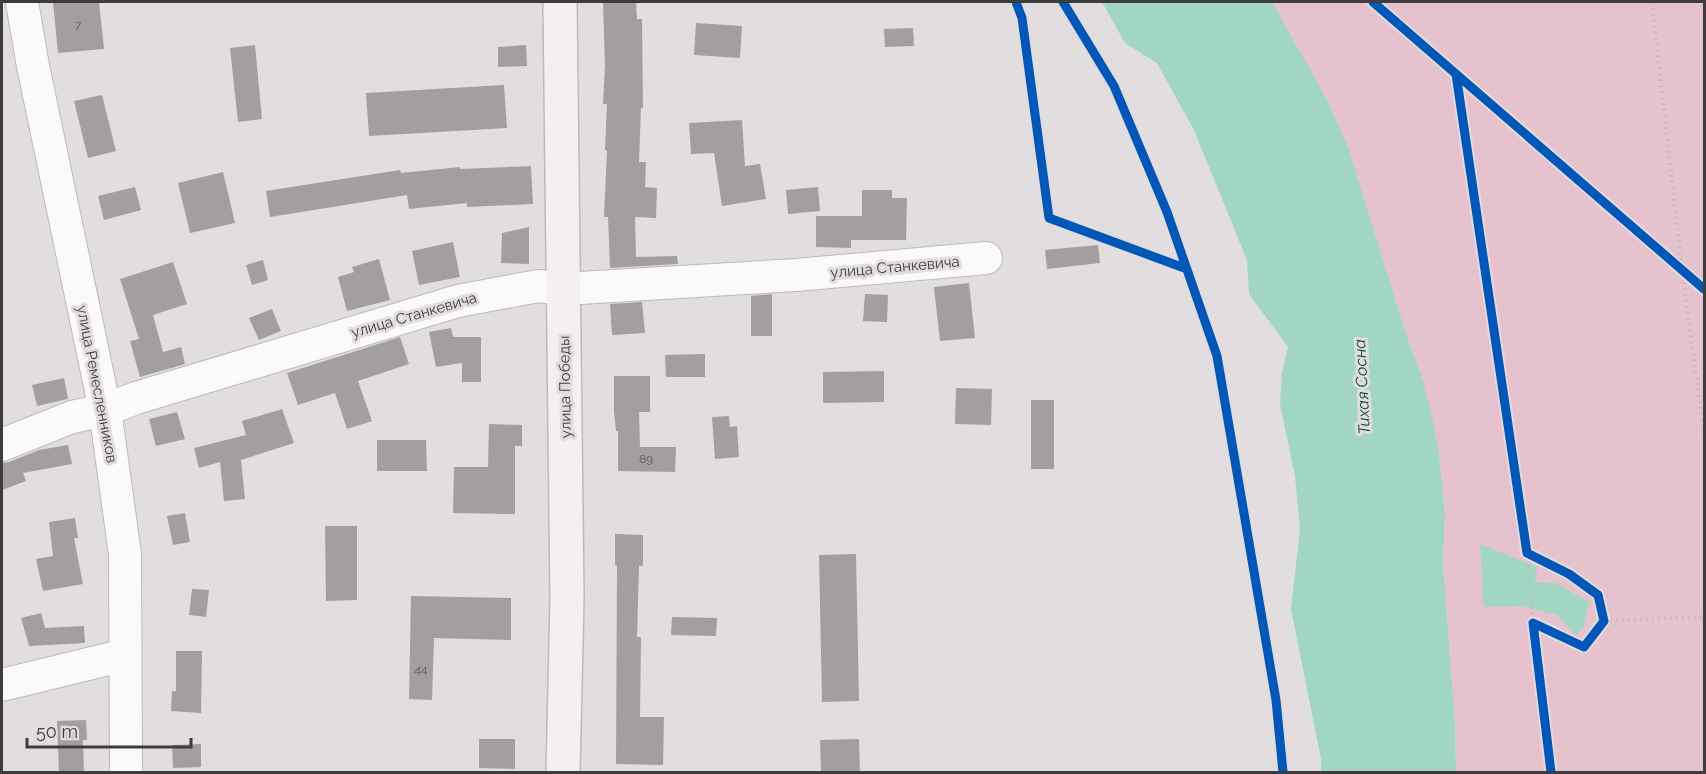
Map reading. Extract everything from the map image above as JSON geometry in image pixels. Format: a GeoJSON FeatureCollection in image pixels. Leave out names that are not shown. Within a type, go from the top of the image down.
{"type":"FeatureCollection","features":[{"type":"Feature","properties":{"kind":"main road","name":"улица Победы"},"geometry":{"type":"LineString","coordinates":[[560,2],[567,598],[563,772]]}},
{"type":"Feature","properties":{"kind":"street","name":"улица Ремесленников"},"geometry":{"type":"LineString","coordinates":[[22,2],[33,66],[105,410],[125,554],[126,772]]}},
{"type":"Feature","properties":{"kind":"street","name":"улица Станкевича"},"geometry":{"type":"LineString","coordinates":[[2,445],[72,417],[105,410],[136,398],[458,301],[538,286],[563,289],[796,276],[986,258]]}},
{"type":"Feature","properties":{"kind":"street"},"geometry":{"type":"LineString","coordinates":[[2,685],[125,656]]}},
{"type":"Feature","properties":{"kind":"path"},"geometry":{"type":"LineString","coordinates":[[1652,2],[1704,434]]}},
{"type":"Feature","properties":{"kind":"path"},"geometry":{"type":"LineString","coordinates":[[1673,262],[1686,273]]}},
{"type":"Feature","properties":{"kind":"path"},"geometry":{"type":"LineString","coordinates":[[1525,541],[1536,628]]}},
{"type":"Feature","properties":{"kind":"path"},"geometry":{"type":"LineString","coordinates":[[1527,553],[1537,558]]}},
{"type":"Feature","properties":{"kind":"path"},"geometry":{"type":"LineString","coordinates":[[1598,630],[1603,617],[1704,617]]}},
{"type":"Feature","properties":{"kind":"shaded area"},"geometry":{"type":"Polygon","coordinates":[[[1272,2],[1704,2],[1704,772],[1456,772],[1455,722],[1443,564],[1445,514],[1439,454],[1432,416],[1423,381],[1348,147],[1327,99],[1272,2]]]}},
{"type":"Feature","properties":{"kind":"water","name":"Тихая Сосна"},"geometry":{"type":"Polygon","coordinates":[[[1102,2],[1272,2],[1327,99],[1348,147],[1423,381],[1432,416],[1439,454],[1445,514],[1443,564],[1455,722],[1456,772],[1321,772],[1321,759],[1291,609],[1300,529],[1295,476],[1280,404],[1282,373],[1288,347],[1249,294],[1247,260],[1194,130],[1157,63],[1125,43],[1102,2]]]}},
{"type":"Feature","properties":{"kind":"water"},"geometry":{"type":"Polygon","coordinates":[[[1480,544],[1537,567],[1536,582],[1556,583],[1589,602],[1584,626],[1576,635],[1557,615],[1520,606],[1484,607],[1480,544]]]}},
{"type":"Feature","properties":{"kind":"building"},"geometry":{"type":"Polygon","coordinates":[[[53,2],[99,2],[104,49],[58,53],[53,2]]]}},
{"type":"Feature","properties":{"kind":"building"},"geometry":{"type":"Polygon","coordinates":[[[603,2],[636,2],[637,19],[642,19],[643,108],[641,108],[639,162],[646,162],[645,187],[657,188],[656,218],[635,217],[636,257],[677,256],[678,264],[610,268],[608,217],[604,217],[607,104],[603,104],[605,65],[603,2]]]}},
{"type":"Feature","properties":{"kind":"building"},"geometry":{"type":"Polygon","coordinates":[[[696,23],[742,26],[740,58],[694,55],[696,23]]]}},
{"type":"Feature","properties":{"kind":"building"},"geometry":{"type":"Polygon","coordinates":[[[913,28],[914,46],[885,47],[884,29],[913,28]]]}},
{"type":"Feature","properties":{"kind":"building"},"geometry":{"type":"Polygon","coordinates":[[[255,45],[262,119],[238,122],[230,48],[255,45]]]}},
{"type":"Feature","properties":{"kind":"building"},"geometry":{"type":"Polygon","coordinates":[[[526,45],[527,66],[498,67],[498,47],[526,45]]]}},
{"type":"Feature","properties":{"kind":"building"},"geometry":{"type":"Polygon","coordinates":[[[504,85],[507,128],[369,136],[366,93],[504,85]]]}},
{"type":"Feature","properties":{"kind":"building"},"geometry":{"type":"Polygon","coordinates":[[[102,95],[116,151],[88,158],[74,101],[102,95]]]}},
{"type":"Feature","properties":{"kind":"building"},"geometry":{"type":"Polygon","coordinates":[[[742,120],[745,166],[760,164],[766,199],[722,206],[714,153],[691,154],[689,123],[742,120]]]}},
{"type":"Feature","properties":{"kind":"building"},"geometry":{"type":"Polygon","coordinates":[[[531,166],[533,204],[467,207],[467,203],[409,209],[407,195],[270,217],[266,191],[400,170],[401,173],[460,167],[460,169],[531,166]]]}},
{"type":"Feature","properties":{"kind":"building"},"geometry":{"type":"Polygon","coordinates":[[[223,172],[235,223],[190,233],[178,183],[223,172]]]}},
{"type":"Feature","properties":{"kind":"building"},"geometry":{"type":"Polygon","coordinates":[[[135,187],[141,210],[104,220],[98,196],[135,187]]]}},
{"type":"Feature","properties":{"kind":"building"},"geometry":{"type":"Polygon","coordinates":[[[818,187],[820,211],[788,214],[786,190],[818,187]]]}},
{"type":"Feature","properties":{"kind":"building"},"geometry":{"type":"Polygon","coordinates":[[[862,190],[892,190],[892,198],[907,198],[906,240],[851,240],[851,248],[816,247],[816,216],[862,216],[862,190]]]}},
{"type":"Feature","properties":{"kind":"building"},"geometry":{"type":"Polygon","coordinates":[[[529,227],[529,264],[501,263],[502,233],[529,227]]]}},
{"type":"Feature","properties":{"kind":"building"},"geometry":{"type":"Polygon","coordinates":[[[453,242],[460,277],[419,285],[412,251],[453,242]]]}},
{"type":"Feature","properties":{"kind":"building"},"geometry":{"type":"Polygon","coordinates":[[[1098,245],[1100,263],[1047,269],[1045,250],[1098,245]]]}},
{"type":"Feature","properties":{"kind":"building"},"geometry":{"type":"Polygon","coordinates":[[[379,259],[390,300],[347,311],[338,277],[354,272],[352,267],[379,259]]]}},
{"type":"Feature","properties":{"kind":"building"},"geometry":{"type":"Polygon","coordinates":[[[263,260],[268,280],[252,285],[246,265],[263,260]]]}},
{"type":"Feature","properties":{"kind":"building"},"geometry":{"type":"Polygon","coordinates":[[[173,262],[187,304],[153,315],[163,352],[181,347],[185,364],[140,377],[130,341],[139,339],[120,279],[173,262]]]}},
{"type":"Feature","properties":{"kind":"building"},"geometry":{"type":"Polygon","coordinates":[[[969,283],[975,338],[940,341],[934,287],[969,283]]]}},
{"type":"Feature","properties":{"kind":"building"},"geometry":{"type":"Polygon","coordinates":[[[772,294],[772,336],[751,336],[751,296],[772,294]]]}},
{"type":"Feature","properties":{"kind":"building"},"geometry":{"type":"Polygon","coordinates":[[[865,294],[888,295],[887,322],[863,321],[865,294]]]}},
{"type":"Feature","properties":{"kind":"building"},"geometry":{"type":"Polygon","coordinates":[[[642,302],[645,333],[612,335],[610,304],[642,302]]]}},
{"type":"Feature","properties":{"kind":"building"},"geometry":{"type":"Polygon","coordinates":[[[272,309],[281,331],[259,340],[249,318],[272,309]]]}},
{"type":"Feature","properties":{"kind":"building"},"geometry":{"type":"Polygon","coordinates":[[[451,328],[453,337],[481,337],[481,382],[462,382],[462,363],[436,367],[429,332],[451,328]]]}},
{"type":"Feature","properties":{"kind":"building"},"geometry":{"type":"Polygon","coordinates":[[[400,337],[409,364],[358,381],[372,421],[347,429],[335,393],[298,405],[287,373],[400,337]]]}},
{"type":"Feature","properties":{"kind":"building"},"geometry":{"type":"Polygon","coordinates":[[[705,354],[705,377],[666,377],[665,355],[705,354]]]}},
{"type":"Feature","properties":{"kind":"building"},"geometry":{"type":"Polygon","coordinates":[[[884,371],[884,402],[823,403],[823,372],[884,371]]]}},
{"type":"Feature","properties":{"kind":"building"},"geometry":{"type":"Polygon","coordinates":[[[614,376],[650,376],[650,412],[639,412],[640,447],[676,447],[675,472],[618,471],[614,376]]]}},
{"type":"Feature","properties":{"kind":"building"},"geometry":{"type":"Polygon","coordinates":[[[64,378],[68,399],[37,406],[32,385],[64,378]]]}},
{"type":"Feature","properties":{"kind":"building"},"geometry":{"type":"Polygon","coordinates":[[[956,388],[992,389],[991,425],[955,424],[956,388]]]}},
{"type":"Feature","properties":{"kind":"building"},"geometry":{"type":"Polygon","coordinates":[[[1031,400],[1054,400],[1054,469],[1031,469],[1031,400]]]}},
{"type":"Feature","properties":{"kind":"building"},"geometry":{"type":"Polygon","coordinates":[[[282,409],[294,443],[241,460],[245,499],[224,501],[220,462],[199,468],[194,448],[246,435],[242,421],[282,409]]]}},
{"type":"Feature","properties":{"kind":"building"},"geometry":{"type":"Polygon","coordinates":[[[177,412],[185,439],[156,446],[149,419],[177,412]]]}},
{"type":"Feature","properties":{"kind":"building"},"geometry":{"type":"Polygon","coordinates":[[[729,416],[730,427],[737,426],[739,457],[715,459],[712,417],[729,416]]]}},
{"type":"Feature","properties":{"kind":"building"},"geometry":{"type":"Polygon","coordinates":[[[489,424],[522,425],[522,446],[515,446],[515,514],[453,513],[454,467],[488,467],[489,424]]]}},
{"type":"Feature","properties":{"kind":"building"},"geometry":{"type":"Polygon","coordinates":[[[377,440],[426,440],[427,471],[377,471],[377,440]]]}},
{"type":"Feature","properties":{"kind":"building"},"geometry":{"type":"Polygon","coordinates":[[[68,445],[72,464],[23,473],[26,481],[2,490],[2,463],[39,450],[68,445]]]}},
{"type":"Feature","properties":{"kind":"building"},"geometry":{"type":"Polygon","coordinates":[[[185,513],[190,542],[173,545],[167,516],[185,513]]]}},
{"type":"Feature","properties":{"kind":"building"},"geometry":{"type":"Polygon","coordinates":[[[75,518],[78,538],[74,538],[83,584],[43,591],[36,559],[53,556],[49,522],[75,518]]]}},
{"type":"Feature","properties":{"kind":"building"},"geometry":{"type":"Polygon","coordinates":[[[325,526],[357,526],[357,600],[326,601],[325,526]]]}},
{"type":"Feature","properties":{"kind":"building"},"geometry":{"type":"Polygon","coordinates":[[[615,534],[643,535],[643,566],[639,566],[637,637],[641,637],[640,717],[664,717],[663,765],[616,764],[617,565],[615,565],[615,534]]]}},
{"type":"Feature","properties":{"kind":"building"},"geometry":{"type":"Polygon","coordinates":[[[856,554],[859,701],[822,702],[819,555],[856,554]]]}},
{"type":"Feature","properties":{"kind":"building"},"geometry":{"type":"Polygon","coordinates":[[[192,589],[209,590],[206,617],[189,615],[192,589]]]}},
{"type":"Feature","properties":{"kind":"building"},"geometry":{"type":"Polygon","coordinates":[[[411,596],[511,598],[511,640],[434,638],[432,700],[409,699],[411,596]]]}},
{"type":"Feature","properties":{"kind":"building"},"geometry":{"type":"Polygon","coordinates":[[[41,613],[45,628],[84,626],[85,643],[29,646],[21,618],[41,613]]]}},
{"type":"Feature","properties":{"kind":"building"},"geometry":{"type":"Polygon","coordinates":[[[672,617],[717,618],[716,636],[671,635],[672,617]]]}},
{"type":"Feature","properties":{"kind":"building"},"geometry":{"type":"Polygon","coordinates":[[[176,651],[202,651],[201,713],[171,711],[172,691],[176,691],[176,651]]]}},
{"type":"Feature","properties":{"kind":"building"},"geometry":{"type":"Polygon","coordinates":[[[86,720],[87,740],[83,740],[84,772],[59,772],[57,721],[86,720]]]}},
{"type":"Feature","properties":{"kind":"building"},"geometry":{"type":"Polygon","coordinates":[[[479,739],[515,739],[515,769],[479,768],[479,739]]]}},
{"type":"Feature","properties":{"kind":"building"},"geometry":{"type":"Polygon","coordinates":[[[859,739],[860,772],[821,772],[820,740],[859,739]]]}},
{"type":"Feature","properties":{"kind":"building"},"geometry":{"type":"Polygon","coordinates":[[[201,744],[201,767],[173,768],[172,745],[201,744]]]}},
{"type":"Feature","properties":{"kind":"cycle path"},"geometry":{"type":"LineString","coordinates":[[1016,2],[1022,18],[1049,218],[1187,269]]}},
{"type":"Feature","properties":{"kind":"cycle path"},"geometry":{"type":"LineString","coordinates":[[1063,2],[1114,86],[1167,212],[1217,356],[1276,700],[1283,772]]}},
{"type":"Feature","properties":{"kind":"cycle path"},"geometry":{"type":"LineString","coordinates":[[1373,2],[1704,289]]}},
{"type":"Feature","properties":{"kind":"cycle path"},"geometry":{"type":"LineString","coordinates":[[1456,74],[1527,553],[1569,574],[1598,595],[1604,621],[1584,647],[1533,623],[1551,772]]}}]}
